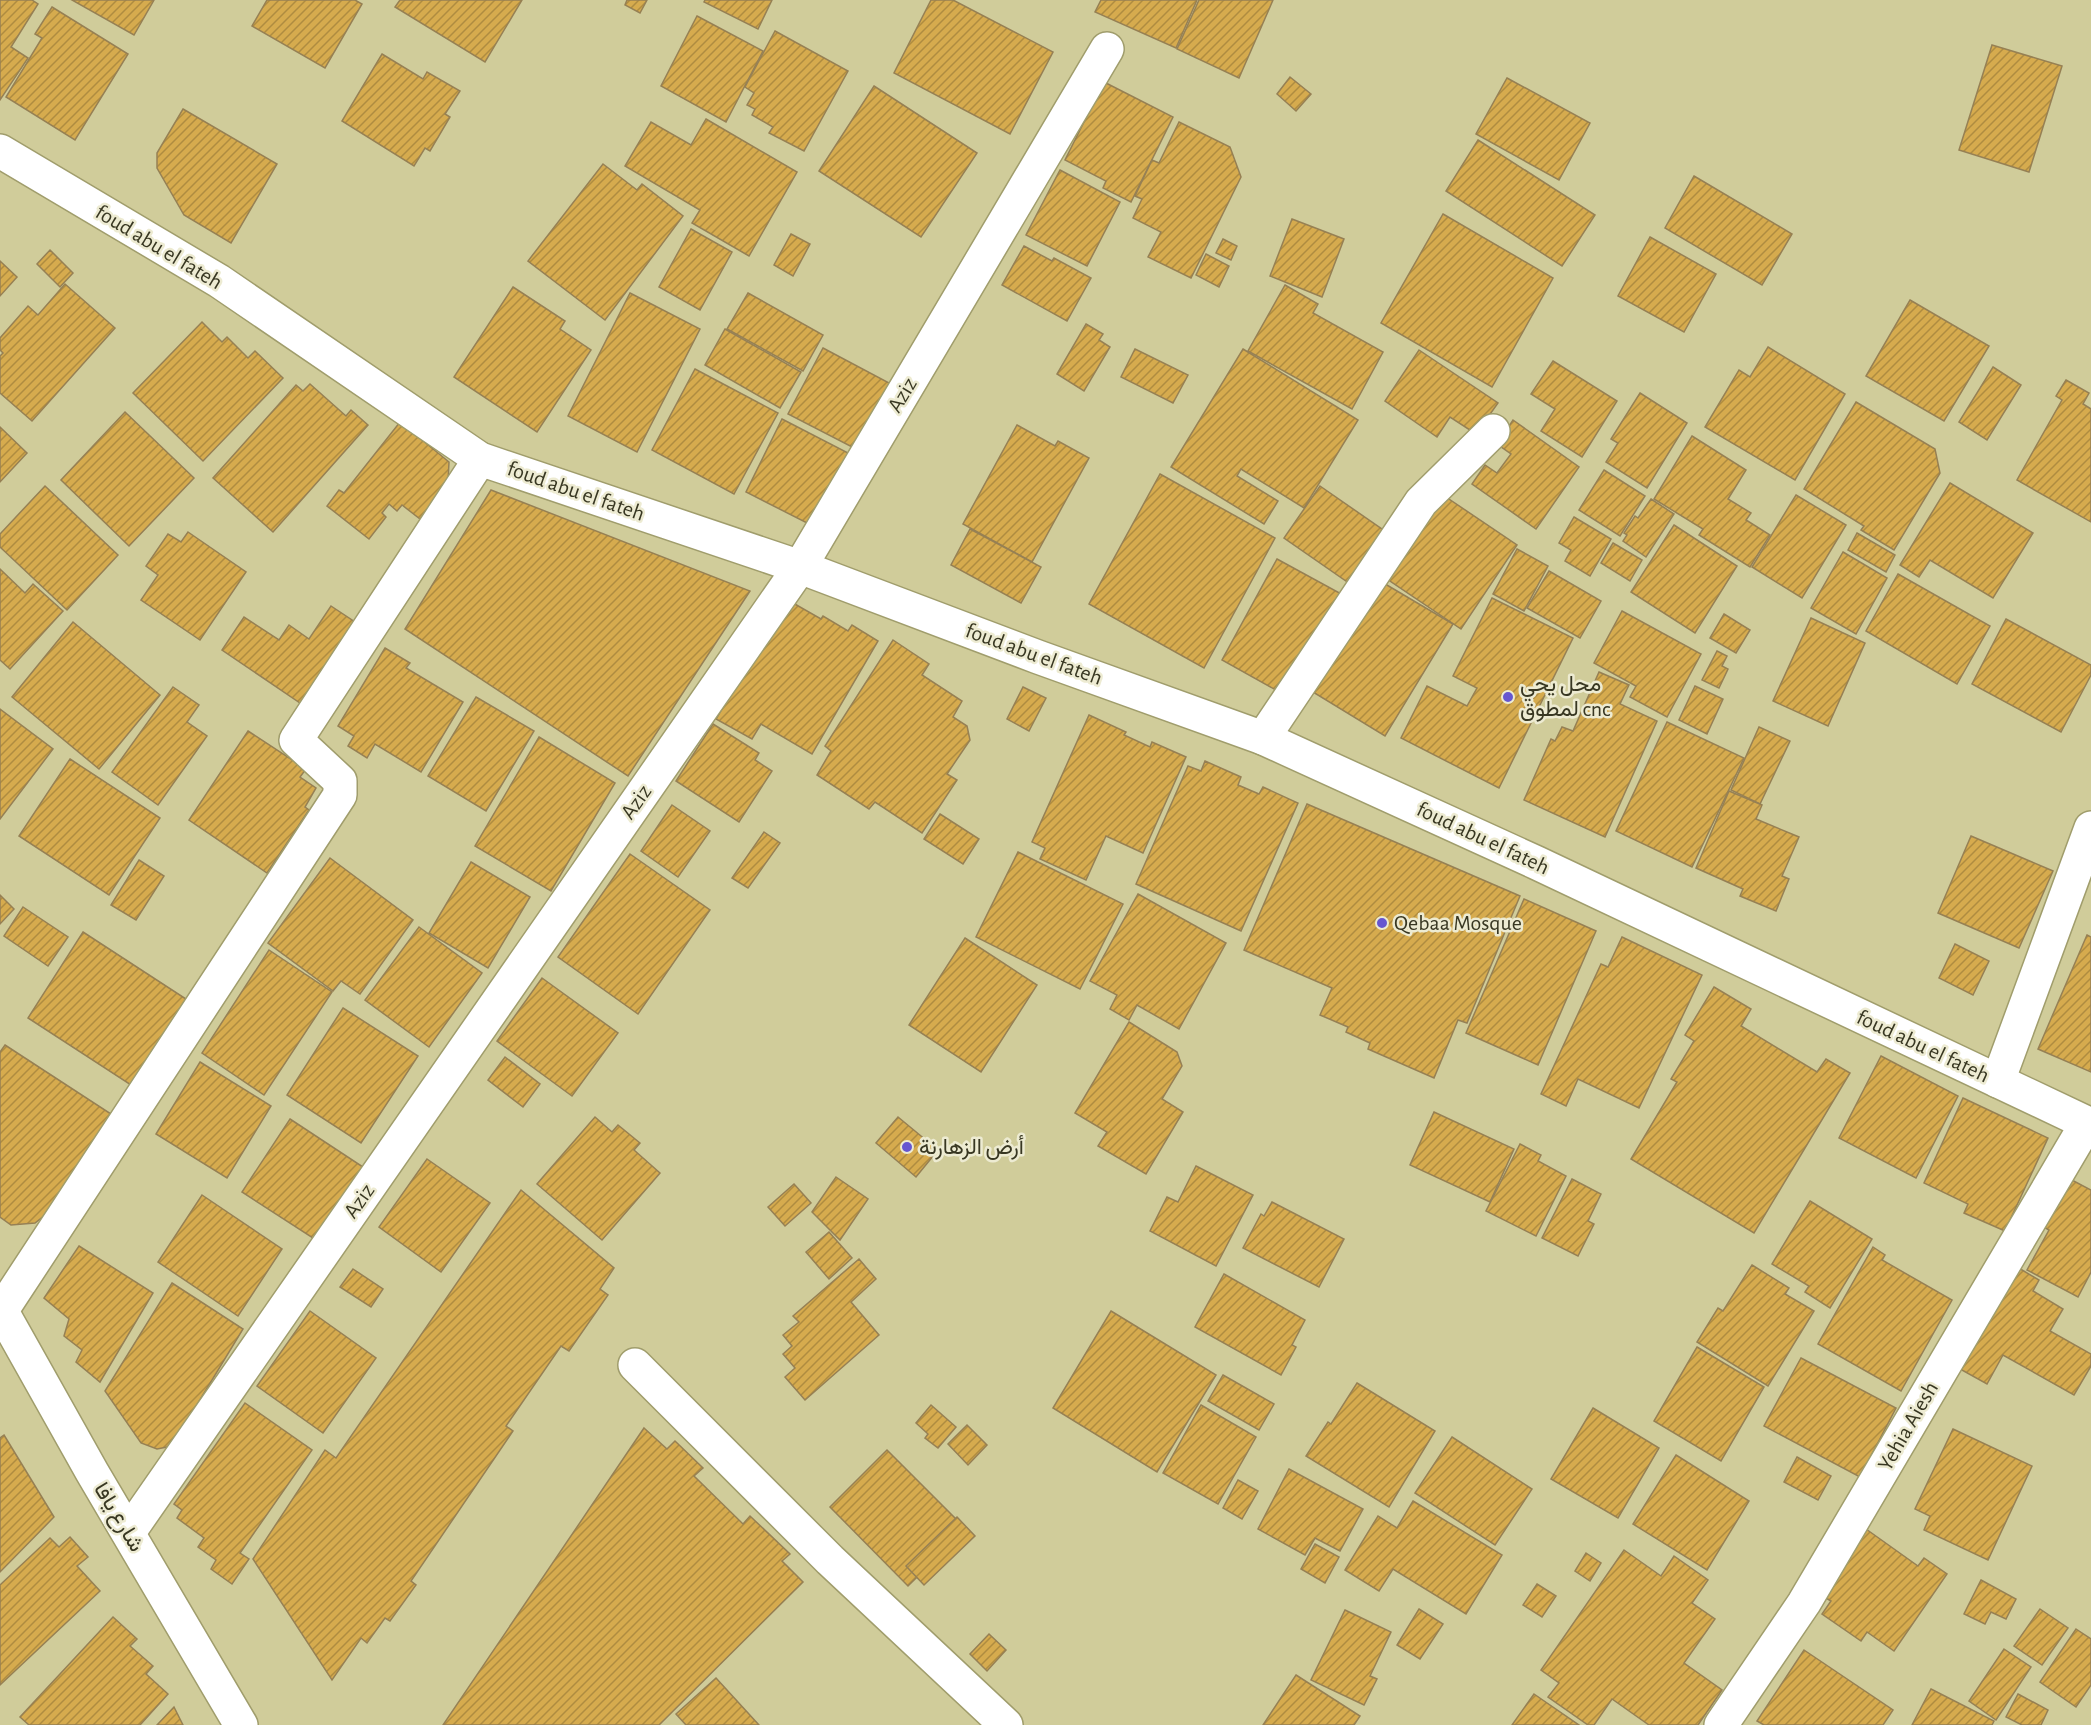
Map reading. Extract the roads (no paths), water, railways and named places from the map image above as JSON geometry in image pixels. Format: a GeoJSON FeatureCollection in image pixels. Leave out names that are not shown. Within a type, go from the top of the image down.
{"type":"FeatureCollection","features":[{"type":"Feature","properties":{"kind":"street","name":"Aziz"},"geometry":{"type":"LineString","coordinates":[[129,1532],[800,567],[1107,49]]}},
{"type":"Feature","properties":{"kind":"street","name":"foud abu el fateh"},"geometry":{"type":"LineString","coordinates":[[0,151],[219,281],[480,459],[800,567],[1038,657],[1263,738],[1537,862],[2089,1124]]}},
{"type":"Feature","properties":{"kind":"street"},"geometry":{"type":"LineString","coordinates":[[1263,738],[1421,502],[1493,431]]}},
{"type":"Feature","properties":{"kind":"street"},"geometry":{"type":"LineString","coordinates":[[1,1309],[340,795],[340,781],[296,740],[480,459]]}},
{"type":"Feature","properties":{"kind":"street"},"geometry":{"type":"LineString","coordinates":[[1998,1081],[2091,828]]}},
{"type":"Feature","properties":{"kind":"street","name":"Yehia Aiesh"},"geometry":{"type":"LineString","coordinates":[[1721,1725],[1804,1603],[2089,1124]]}},
{"type":"Feature","properties":{"kind":"street","name":"شارع يافا"},"geometry":{"type":"LineString","coordinates":[[1,1309],[92,1472],[241,1725]]}},
{"type":"Feature","properties":{"kind":"street"},"geometry":{"type":"LineString","coordinates":[[635,1365],[830,1560],[1006,1725]]}},
{"type":"Feature","properties":{"kind":"place","name":"محل يحي لمطوق cnc"},"geometry":{"type":"Point","coordinates":[1508,697]}},
{"type":"Feature","properties":{"kind":"place","name":"Qebaa Mosque"},"geometry":{"type":"Point","coordinates":[1382,923]}},
{"type":"Feature","properties":{"kind":"place","name":"أرض الزهارنة"},"geometry":{"type":"Point","coordinates":[907,1147]}}]}
